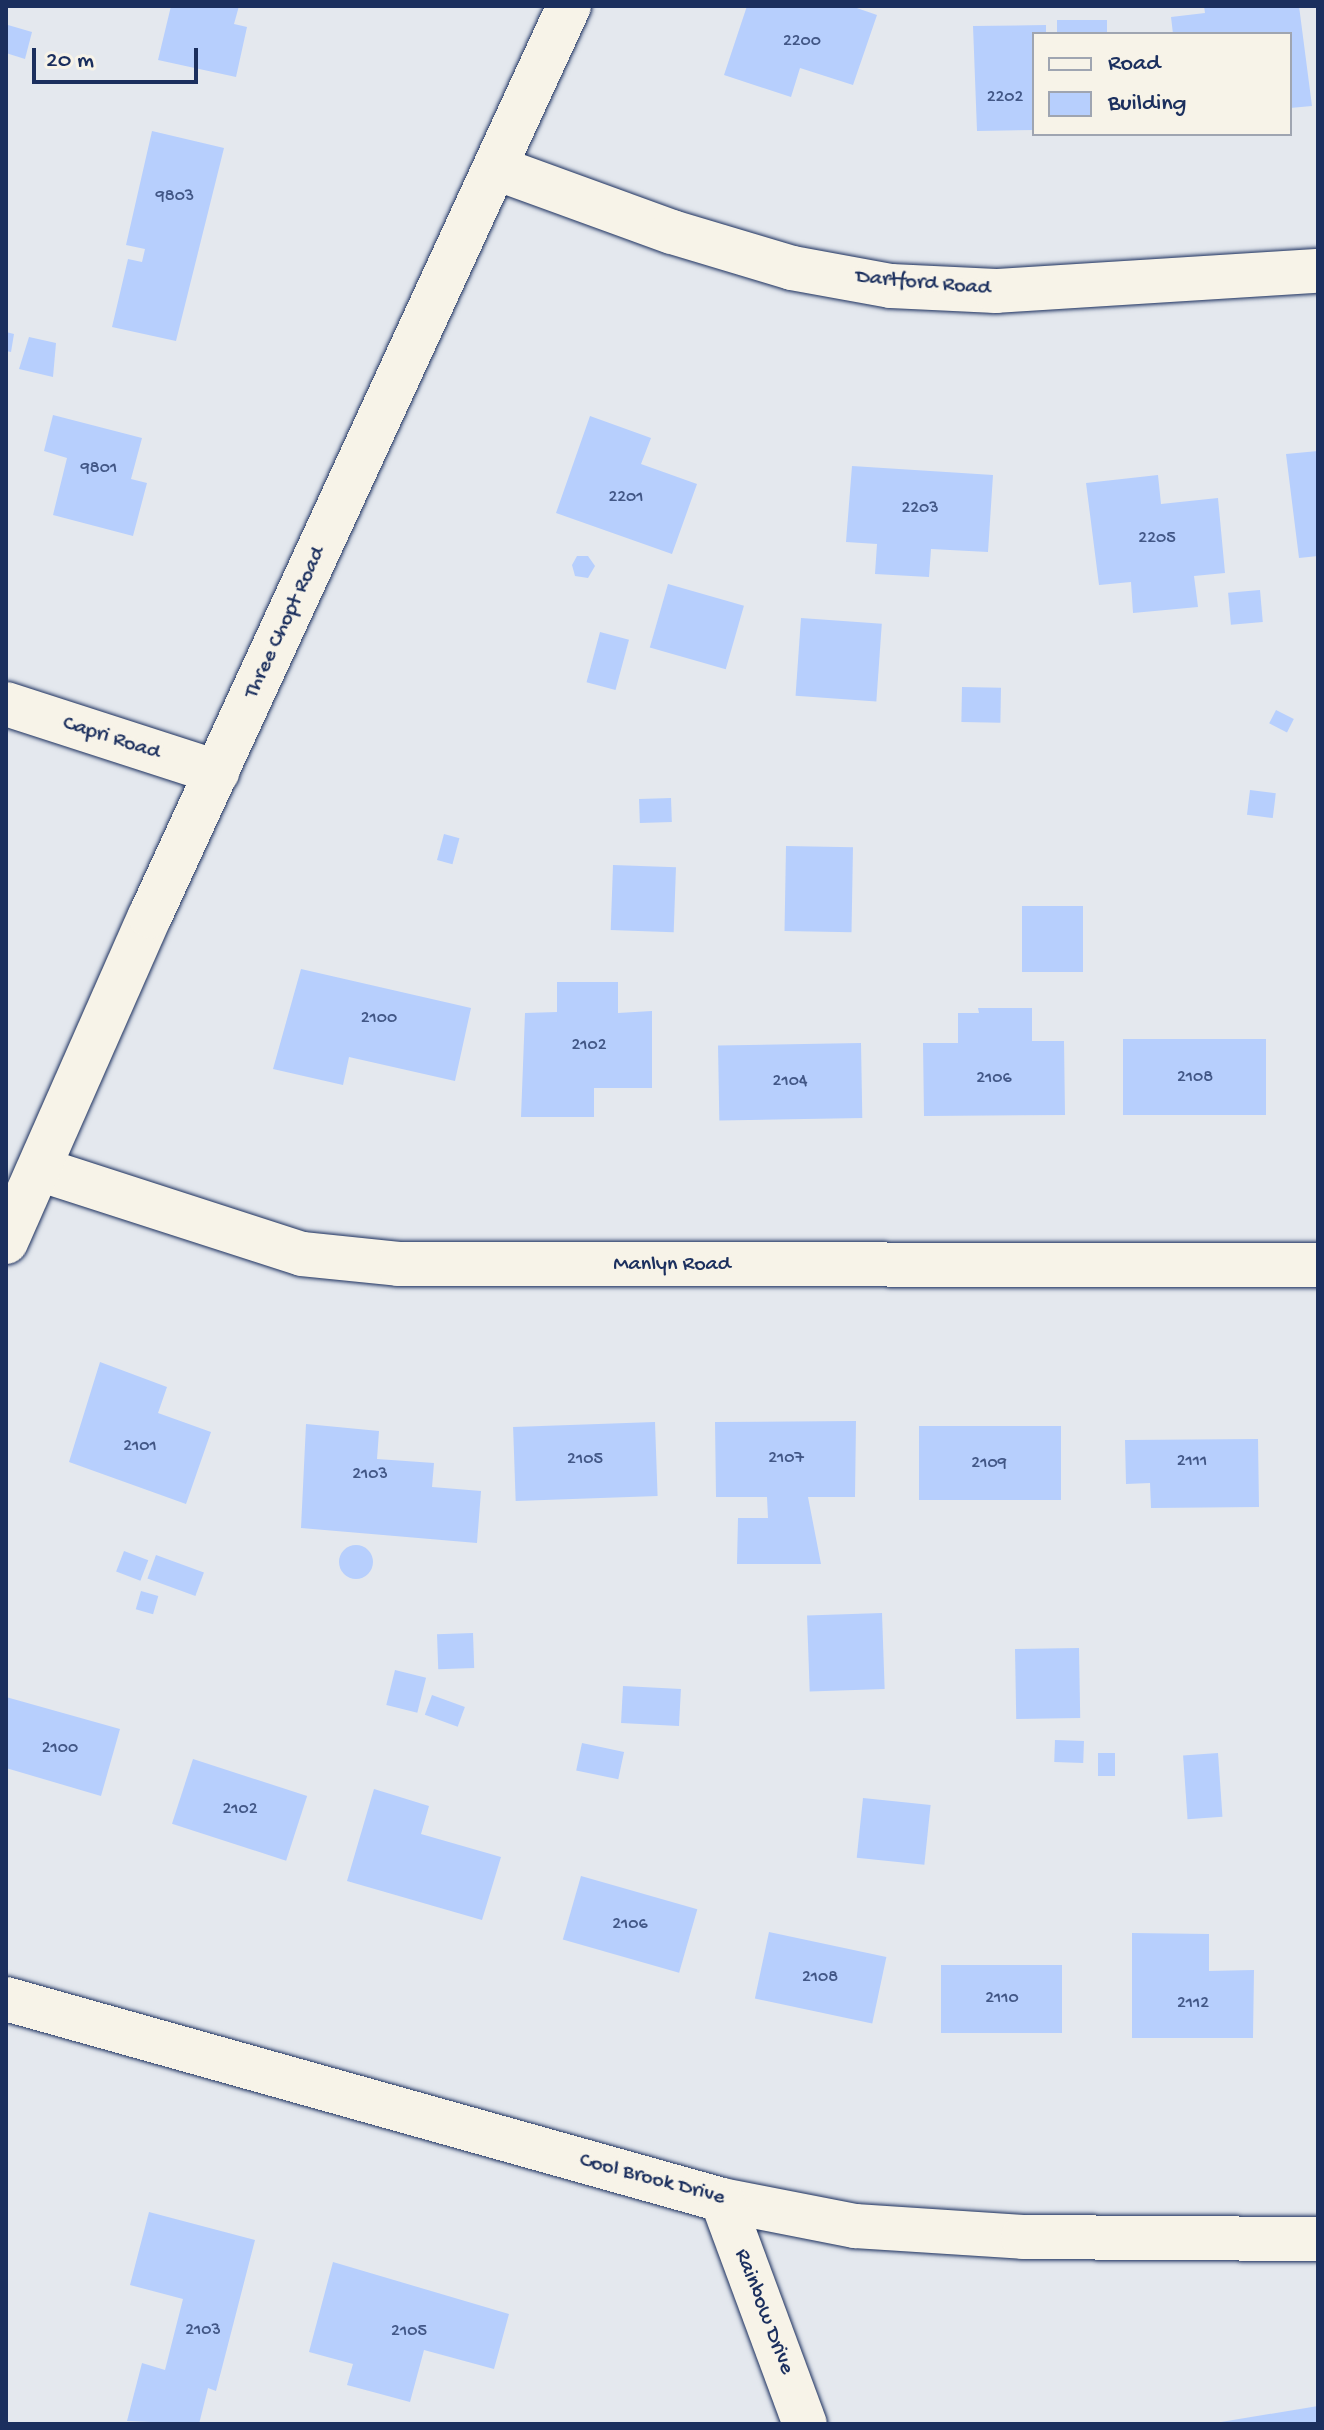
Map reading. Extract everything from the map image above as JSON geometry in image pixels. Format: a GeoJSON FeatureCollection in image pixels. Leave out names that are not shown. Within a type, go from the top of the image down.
{"type":"FeatureCollection","features":[{"type":"Feature","properties":{"kind":"street","name":"Three Chopt Road"},"geometry":{"type":"LineString","coordinates":[[6,1242],[217,772],[569,6]]}},
{"type":"Feature","properties":{"kind":"street","name":"Dartford Road"},"geometry":{"type":"LineString","coordinates":[[496,168],[672,232],[792,268],[891,286],[996,291],[1318,271]]}},
{"type":"Feature","properties":{"kind":"street","name":"Capri Road"},"geometry":{"type":"LineString","coordinates":[[6,704],[217,772]]}},
{"type":"Feature","properties":{"kind":"street","name":"Manlyn Road"},"geometry":{"type":"LineString","coordinates":[[39,1169],[302,1254],[398,1264],[1318,1265]]}},
{"type":"Feature","properties":{"kind":"street","name":"Cool Brook Drive"},"geometry":{"type":"LineString","coordinates":[[6,1999],[722,2200],[855,2226],[1023,2237],[1318,2239]]}},
{"type":"Feature","properties":{"kind":"street","name":"Rainbow Drive"},"geometry":{"type":"LineString","coordinates":[[722,2200],[805,2424]]}},
{"type":"Feature","properties":{"kind":"building"},"geometry":{"type":"Polygon","coordinates":[[[171,6],[239,6],[234,24],[247,27],[236,77],[158,60],[171,6]]]}},
{"type":"Feature","properties":{"kind":"building"},"geometry":{"type":"Polygon","coordinates":[[[747,6],[851,6],[877,15],[853,85],[800,68],[791,97],[724,75],[747,6]]]}},
{"type":"Feature","properties":{"kind":"building"},"geometry":{"type":"Polygon","coordinates":[[[1204,6],[1299,6],[1312,106],[1292,108],[1292,32],[1173,32],[1171,17],[1205,13],[1204,6]]]}},
{"type":"Feature","properties":{"kind":"building"},"geometry":{"type":"Polygon","coordinates":[[[1057,20],[1107,20],[1107,32],[1057,32],[1057,20]]]}},
{"type":"Feature","properties":{"kind":"building"},"geometry":{"type":"Polygon","coordinates":[[[8,25],[32,32],[25,59],[6,53],[8,25]]]}},
{"type":"Feature","properties":{"kind":"building"},"geometry":{"type":"Polygon","coordinates":[[[1046,25],[1046,32],[1032,32],[1032,130],[977,131],[973,26],[1046,25]]]}},
{"type":"Feature","properties":{"kind":"building"},"geometry":{"type":"Polygon","coordinates":[[[152,131],[224,148],[176,341],[112,327],[128,259],[142,262],[145,249],[126,245],[152,131]]]}},
{"type":"Feature","properties":{"kind":"building"},"geometry":{"type":"Polygon","coordinates":[[[6,332],[14,334],[11,352],[6,351],[6,332]]]}},
{"type":"Feature","properties":{"kind":"building"},"geometry":{"type":"Polygon","coordinates":[[[29,337],[56,343],[53,377],[19,369],[29,337]]]}},
{"type":"Feature","properties":{"kind":"building"},"geometry":{"type":"Polygon","coordinates":[[[53,415],[142,438],[131,479],[147,483],[133,536],[53,515],[67,458],[44,451],[53,415]]]}},
{"type":"Feature","properties":{"kind":"building"},"geometry":{"type":"Polygon","coordinates":[[[590,416],[651,438],[641,464],[697,484],[672,554],[556,513],[590,416]]]}},
{"type":"Feature","properties":{"kind":"building"},"geometry":{"type":"Polygon","coordinates":[[[1318,451],[1318,556],[1299,558],[1286,454],[1318,451]]]}},
{"type":"Feature","properties":{"kind":"building"},"geometry":{"type":"Polygon","coordinates":[[[852,466],[993,475],[988,552],[931,549],[929,577],[875,574],[877,544],[846,542],[852,466]]]}},
{"type":"Feature","properties":{"kind":"building"},"geometry":{"type":"Polygon","coordinates":[[[1158,475],[1161,504],[1218,498],[1225,573],[1194,576],[1198,607],[1133,613],[1131,582],[1099,585],[1086,483],[1158,475]]]}},
{"type":"Feature","properties":{"kind":"building"},"geometry":{"type":"Polygon","coordinates":[[[577,556],[588,556],[595,566],[588,578],[575,576],[572,565],[577,556]]]}},
{"type":"Feature","properties":{"kind":"building"},"geometry":{"type":"Polygon","coordinates":[[[668,584],[744,606],[726,669],[650,647],[668,584]]]}},
{"type":"Feature","properties":{"kind":"building"},"geometry":{"type":"Polygon","coordinates":[[[1260,590],[1263,622],[1231,625],[1228,593],[1260,590]]]}},
{"type":"Feature","properties":{"kind":"building"},"geometry":{"type":"Polygon","coordinates":[[[801,618],[882,624],[876,701],[796,696],[801,618]]]}},
{"type":"Feature","properties":{"kind":"building"},"geometry":{"type":"Polygon","coordinates":[[[600,632],[629,640],[616,690],[587,682],[600,632]]]}},
{"type":"Feature","properties":{"kind":"building"},"geometry":{"type":"Polygon","coordinates":[[[962,687],[1001,688],[1000,723],[961,722],[962,687]]]}},
{"type":"Feature","properties":{"kind":"building"},"geometry":{"type":"Polygon","coordinates":[[[1276,710],[1294,719],[1287,732],[1269,723],[1276,710]]]}},
{"type":"Feature","properties":{"kind":"building"},"geometry":{"type":"Polygon","coordinates":[[[1250,790],[1276,793],[1273,818],[1247,815],[1250,790]]]}},
{"type":"Feature","properties":{"kind":"building"},"geometry":{"type":"Polygon","coordinates":[[[671,798],[672,822],[640,823],[639,799],[671,798]]]}},
{"type":"Feature","properties":{"kind":"building"},"geometry":{"type":"Polygon","coordinates":[[[444,834],[459,838],[452,864],[437,860],[444,834]]]}},
{"type":"Feature","properties":{"kind":"building"},"geometry":{"type":"Polygon","coordinates":[[[786,846],[853,847],[852,932],[785,931],[786,846]]]}},
{"type":"Feature","properties":{"kind":"building"},"geometry":{"type":"Polygon","coordinates":[[[613,865],[676,867],[674,932],[611,930],[613,865]]]}},
{"type":"Feature","properties":{"kind":"building"},"geometry":{"type":"Polygon","coordinates":[[[1022,906],[1083,906],[1083,972],[1022,972],[1022,906]]]}},
{"type":"Feature","properties":{"kind":"building"},"geometry":{"type":"Polygon","coordinates":[[[301,969],[471,1008],[455,1081],[349,1057],[343,1085],[273,1069],[301,969]]]}},
{"type":"Feature","properties":{"kind":"building"},"geometry":{"type":"Polygon","coordinates":[[[557,982],[618,982],[618,1013],[652,1011],[652,1088],[594,1088],[594,1117],[521,1117],[525,1013],[557,1012],[557,982]]]}},
{"type":"Feature","properties":{"kind":"building"},"geometry":{"type":"Polygon","coordinates":[[[978,1008],[1032,1008],[1032,1041],[1064,1041],[1065,1115],[924,1116],[923,1043],[958,1043],[958,1013],[979,1013],[978,1008]]]}},
{"type":"Feature","properties":{"kind":"building"},"geometry":{"type":"Polygon","coordinates":[[[1123,1039],[1266,1039],[1266,1115],[1123,1115],[1123,1039]]]}},
{"type":"Feature","properties":{"kind":"building"},"geometry":{"type":"Polygon","coordinates":[[[861,1043],[862,1118],[719,1120],[718,1045],[861,1043]]]}},
{"type":"Feature","properties":{"kind":"building"},"geometry":{"type":"Polygon","coordinates":[[[100,1362],[167,1387],[158,1413],[211,1432],[186,1504],[69,1462],[100,1362]]]}},
{"type":"Feature","properties":{"kind":"building"},"geometry":{"type":"Polygon","coordinates":[[[856,1421],[855,1497],[808,1497],[821,1564],[737,1564],[738,1518],[768,1518],[767,1497],[716,1497],[715,1422],[856,1421]]]}},
{"type":"Feature","properties":{"kind":"building"},"geometry":{"type":"Polygon","coordinates":[[[655,1422],[658,1496],[516,1501],[513,1427],[655,1422]]]}},
{"type":"Feature","properties":{"kind":"building"},"geometry":{"type":"Polygon","coordinates":[[[306,1424],[379,1431],[377,1459],[434,1463],[432,1487],[481,1491],[477,1543],[301,1528],[306,1424]]]}},
{"type":"Feature","properties":{"kind":"building"},"geometry":{"type":"Polygon","coordinates":[[[919,1426],[1061,1426],[1061,1500],[919,1500],[919,1426]]]}},
{"type":"Feature","properties":{"kind":"building"},"geometry":{"type":"Polygon","coordinates":[[[1258,1439],[1259,1507],[1151,1508],[1150,1483],[1126,1484],[1125,1440],[1258,1439]]]}},
{"type":"Feature","properties":{"kind":"building"},"geometry":{"type":"Polygon","coordinates":[[[356,1545],[368,1550],[373,1562],[368,1574],[356,1579],[344,1574],[339,1562],[344,1550],[356,1545]]]}},
{"type":"Feature","properties":{"kind":"building"},"geometry":{"type":"Polygon","coordinates":[[[124,1551],[148,1560],[140,1581],[116,1572],[124,1551]]]}},
{"type":"Feature","properties":{"kind":"building"},"geometry":{"type":"Polygon","coordinates":[[[156,1555],[204,1572],[195,1596],[147,1578],[156,1555]]]}},
{"type":"Feature","properties":{"kind":"building"},"geometry":{"type":"Polygon","coordinates":[[[141,1591],[158,1596],[153,1614],[136,1609],[141,1591]]]}},
{"type":"Feature","properties":{"kind":"building"},"geometry":{"type":"Polygon","coordinates":[[[882,1613],[885,1689],[810,1692],[807,1616],[882,1613]]]}},
{"type":"Feature","properties":{"kind":"building"},"geometry":{"type":"Polygon","coordinates":[[[473,1633],[474,1668],[438,1669],[437,1634],[473,1633]]]}},
{"type":"Feature","properties":{"kind":"building"},"geometry":{"type":"Polygon","coordinates":[[[1079,1648],[1080,1718],[1016,1719],[1015,1649],[1079,1648]]]}},
{"type":"Feature","properties":{"kind":"building"},"geometry":{"type":"Polygon","coordinates":[[[395,1670],[426,1678],[417,1713],[386,1705],[395,1670]]]}},
{"type":"Feature","properties":{"kind":"building"},"geometry":{"type":"Polygon","coordinates":[[[623,1686],[681,1689],[679,1726],[621,1723],[623,1686]]]}},
{"type":"Feature","properties":{"kind":"building"},"geometry":{"type":"Polygon","coordinates":[[[432,1695],[465,1707],[458,1727],[425,1715],[432,1695]]]}},
{"type":"Feature","properties":{"kind":"building"},"geometry":{"type":"Polygon","coordinates":[[[6,1697],[120,1729],[101,1796],[6,1768],[6,1697]]]}},
{"type":"Feature","properties":{"kind":"building"},"geometry":{"type":"Polygon","coordinates":[[[1055,1740],[1084,1741],[1083,1763],[1054,1762],[1055,1740]]]}},
{"type":"Feature","properties":{"kind":"building"},"geometry":{"type":"Polygon","coordinates":[[[582,1743],[624,1752],[618,1779],[576,1770],[582,1743]]]}},
{"type":"Feature","properties":{"kind":"building"},"geometry":{"type":"Polygon","coordinates":[[[1098,1753],[1115,1753],[1115,1776],[1098,1776],[1098,1753]]]}},
{"type":"Feature","properties":{"kind":"building"},"geometry":{"type":"Polygon","coordinates":[[[1218,1753],[1222,1817],[1188,1819],[1183,1755],[1218,1753]]]}},
{"type":"Feature","properties":{"kind":"building"},"geometry":{"type":"Polygon","coordinates":[[[193,1759],[307,1796],[286,1861],[172,1824],[193,1759]]]}},
{"type":"Feature","properties":{"kind":"building"},"geometry":{"type":"Polygon","coordinates":[[[374,1789],[429,1806],[421,1834],[501,1857],[482,1920],[347,1881],[374,1789]]]}},
{"type":"Feature","properties":{"kind":"building"},"geometry":{"type":"Polygon","coordinates":[[[863,1798],[931,1805],[924,1865],[857,1858],[863,1798]]]}},
{"type":"Feature","properties":{"kind":"building"},"geometry":{"type":"Polygon","coordinates":[[[581,1876],[697,1909],[679,1973],[563,1939],[581,1876]]]}},
{"type":"Feature","properties":{"kind":"building"},"geometry":{"type":"Polygon","coordinates":[[[769,1932],[886,1957],[872,2023],[755,1999],[769,1932]]]}},
{"type":"Feature","properties":{"kind":"building"},"geometry":{"type":"Polygon","coordinates":[[[1132,1933],[1209,1934],[1209,1971],[1254,1970],[1253,2038],[1132,2038],[1132,1933]]]}},
{"type":"Feature","properties":{"kind":"building"},"geometry":{"type":"Polygon","coordinates":[[[941,1965],[1062,1965],[1062,2033],[941,2033],[941,1965]]]}},
{"type":"Feature","properties":{"kind":"building"},"geometry":{"type":"Polygon","coordinates":[[[149,2212],[255,2240],[216,2391],[208,2388],[199,2424],[127,2421],[142,2363],[165,2370],[183,2299],[130,2285],[149,2212]]]}},
{"type":"Feature","properties":{"kind":"building"},"geometry":{"type":"Polygon","coordinates":[[[333,2262],[509,2314],[494,2369],[424,2350],[410,2402],[347,2385],[353,2364],[309,2352],[333,2262]]]}},
{"type":"Feature","properties":{"kind":"building"},"geometry":{"type":"Polygon","coordinates":[[[1318,2406],[1318,2424],[1221,2424],[1221,2422],[1318,2406]]]}}]}
